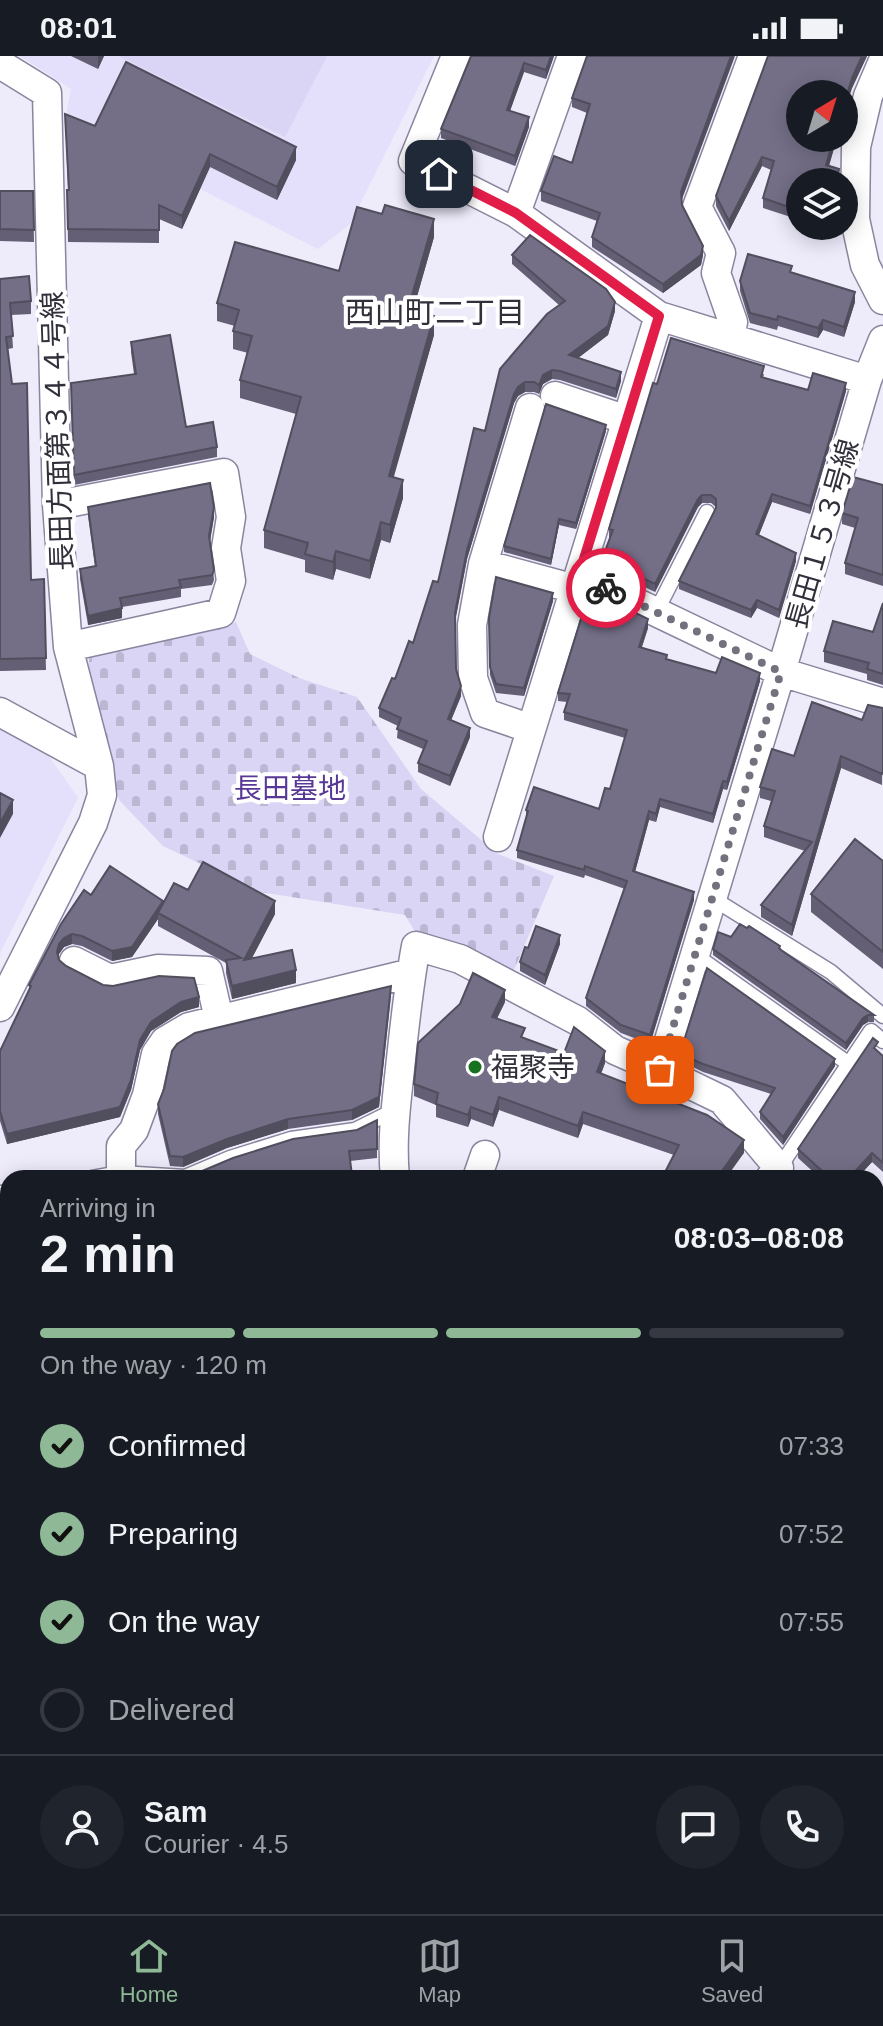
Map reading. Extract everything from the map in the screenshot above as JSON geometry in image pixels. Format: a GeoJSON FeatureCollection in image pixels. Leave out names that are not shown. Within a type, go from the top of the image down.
{"type":"FeatureCollection","features":[{"type":"Feature","properties":{"kind":"street"},"geometry":{"type":"LineString","coordinates":[[456,56],[413,161],[516,213],[659,316],[867,380]]}},
{"type":"Feature","properties":{"kind":"street"},"geometry":{"type":"LineString","coordinates":[[516,213],[572,56]]}},
{"type":"Feature","properties":{"kind":"street"},"geometry":{"type":"LineString","coordinates":[[730,338],[733,322],[716,273],[721,253],[697,207],[753,56]]}},
{"type":"Feature","properties":{"kind":"street"},"geometry":{"type":"LineString","coordinates":[[883,58],[868,96],[856,147],[855,219],[865,265],[883,300]]}},
{"type":"Feature","properties":{"kind":"street","name":"長田方面第３４４号線"},"geometry":{"type":"LineString","coordinates":[[0,64],[47,93],[57,505],[68,647],[99,766],[102,795],[93,823],[0,1007]]}},
{"type":"Feature","properties":{"kind":"street"},"geometry":{"type":"LineString","coordinates":[[498,837],[572,580],[659,316]]}},
{"type":"Feature","properties":{"kind":"street","name":"長田１５３号線"},"geometry":{"type":"LineString","coordinates":[[660,1070],[867,380],[883,340]]}},
{"type":"Feature","properties":{"kind":"street"},"geometry":{"type":"LineString","coordinates":[[520,725],[485,713],[473,678],[472,625],[483,564],[542,402],[627,420]]}},
{"type":"Feature","properties":{"kind":"street"},"geometry":{"type":"LineString","coordinates":[[57,505],[224,473],[231,517],[226,548],[231,581],[221,613],[68,647]]}},
{"type":"Feature","properties":{"kind":"street"},"geometry":{"type":"LineString","coordinates":[[483,564],[572,580],[656,612],[781,672],[882,700]]}},
{"type":"Feature","properties":{"kind":"street"},"geometry":{"type":"LineString","coordinates":[[0,712],[99,766]]}},
{"type":"Feature","properties":{"kind":"street"},"geometry":{"type":"LineString","coordinates":[[394,1170],[395,1110],[416,946],[460,959],[578,1021],[615,1050],[722,1100],[772,1170]]}},
{"type":"Feature","properties":{"kind":"street"},"geometry":{"type":"LineString","coordinates":[[74,961],[110,979],[158,969],[208,971],[219,1019]]}},
{"type":"Feature","properties":{"kind":"street"},"geometry":{"type":"LineString","coordinates":[[121,1170],[121,1146],[134,1130],[147,1095],[156,1054],[165,1041],[189,1027],[411,973]]}},
{"type":"Feature","properties":{"kind":"lane"},"geometry":{"type":"LineString","coordinates":[[656,612],[707,512]]}},
{"type":"Feature","properties":{"kind":"lane"},"geometry":{"type":"LineString","coordinates":[[712,898],[831,972],[883,1016]]}},
{"type":"Feature","properties":{"kind":"lane"},"geometry":{"type":"LineString","coordinates":[[695,955],[849,1064]]}},
{"type":"Feature","properties":{"kind":"lane"},"geometry":{"type":"LineString","coordinates":[[776,1170],[871,1031],[883,1041]]}},
{"type":"Feature","properties":{"kind":"lane"},"geometry":{"type":"LineString","coordinates":[[202,1170],[291,1139],[355,1130],[395,1110]]}},
{"type":"Feature","properties":{"kind":"shaded area"},"geometry":{"type":"Polygon","coordinates":[[[20,56],[434,56],[350,224],[318,249],[65,120],[71,89],[20,56]]]}},
{"type":"Feature","properties":{"kind":"shaded area"},"geometry":{"type":"Polygon","coordinates":[[[0,728],[48,755],[78,798],[0,953],[0,728]]]}},
{"type":"Feature","properties":{"kind":"green space"},"geometry":{"type":"Polygon","coordinates":[[[118,56],[327,56],[285,137],[118,56]]]}},
{"type":"Feature","properties":{"kind":"green space","name":"長田墓地"},"geometry":{"type":"Polygon","coordinates":[[[236,622],[250,654],[299,678],[357,697],[421,789],[498,854],[554,876],[514,970],[417,935],[405,915],[260,892],[163,846],[119,800],[86,677],[90,655],[236,622]]]}},
{"type":"Feature","properties":{"kind":"building"},"geometry":{"type":"Polygon","coordinates":[[[471,56],[551,56],[546,70],[524,63],[507,110],[529,117],[515,156],[441,129],[471,56]]]}},
{"type":"Feature","properties":{"kind":"building"},"geometry":{"type":"Polygon","coordinates":[[[587,56],[731,56],[681,192],[682,205],[703,246],[701,255],[663,284],[592,237],[600,213],[541,191],[554,156],[572,163],[590,104],[572,98],[587,56]]]}},
{"type":"Feature","properties":{"kind":"building"},"geometry":{"type":"Polygon","coordinates":[[[768,56],[862,56],[851,80],[786,80],[786,152],[830,152],[826,165],[836,168],[786,168],[786,206],[763,198],[774,161],[762,157],[729,221],[716,196],[768,56]]]}},
{"type":"Feature","properties":{"kind":"building"},"geometry":{"type":"Polygon","coordinates":[[[126,62],[296,147],[277,187],[210,154],[182,216],[159,205],[159,230],[68,229],[65,114],[95,126],[126,62]]]}},
{"type":"Feature","properties":{"kind":"building"},"geometry":{"type":"Polygon","coordinates":[[[0,191],[33,191],[34,230],[0,229],[0,191]]]}},
{"type":"Feature","properties":{"kind":"building"},"geometry":{"type":"Polygon","coordinates":[[[385,205],[434,219],[408,309],[434,316],[389,476],[403,480],[390,525],[381,522],[370,561],[336,551],[333,562],[305,554],[308,543],[264,530],[301,397],[240,380],[252,336],[233,331],[239,310],[217,303],[235,242],[339,271],[357,207],[382,214],[385,205]]]}},
{"type":"Feature","properties":{"kind":"building"},"geometry":{"type":"Polygon","coordinates":[[[530,235],[606,289],[615,302],[608,326],[569,355],[621,372],[616,389],[552,370],[543,375],[539,385],[525,382],[514,394],[467,550],[455,613],[456,669],[461,686],[448,719],[470,728],[450,776],[418,763],[427,741],[397,729],[401,718],[379,708],[392,678],[395,679],[409,641],[413,643],[433,581],[438,582],[474,428],[485,431],[500,369],[547,314],[565,301],[512,255],[530,235]]]}},
{"type":"Feature","properties":{"kind":"building"},"geometry":{"type":"Polygon","coordinates":[[[748,254],[792,266],[790,272],[855,292],[844,327],[823,320],[818,328],[778,316],[777,320],[750,313],[740,281],[748,254]]]}},
{"type":"Feature","properties":{"kind":"building"},"geometry":{"type":"Polygon","coordinates":[[[29,276],[31,301],[10,303],[13,336],[6,337],[12,384],[27,383],[31,580],[44,579],[46,658],[0,659],[0,279],[29,276]]]}},
{"type":"Feature","properties":{"kind":"building"},"geometry":{"type":"Polygon","coordinates":[[[170,335],[186,427],[213,422],[217,447],[74,475],[71,383],[136,374],[131,342],[170,335]]]}},
{"type":"Feature","properties":{"kind":"building"},"geometry":{"type":"Polygon","coordinates":[[[671,338],[764,366],[761,377],[808,390],[813,373],[846,383],[810,506],[772,494],[756,534],[796,553],[779,610],[757,600],[751,610],[679,581],[716,508],[716,499],[711,495],[702,495],[698,499],[655,584],[602,559],[613,530],[609,529],[653,383],[657,384],[671,338]]]}},
{"type":"Feature","properties":{"kind":"building"},"geometry":{"type":"Polygon","coordinates":[[[546,404],[606,425],[576,523],[559,519],[551,559],[504,546],[546,404]]]}},
{"type":"Feature","properties":{"kind":"building"},"geometry":{"type":"Polygon","coordinates":[[[853,477],[883,485],[883,575],[845,563],[858,518],[842,513],[853,477]]]}},
{"type":"Feature","properties":{"kind":"building"},"geometry":{"type":"Polygon","coordinates":[[[210,483],[214,507],[209,536],[212,575],[179,580],[181,587],[120,598],[122,608],[88,616],[80,569],[96,566],[88,507],[210,483]]]}},
{"type":"Feature","properties":{"kind":"building"},"geometry":{"type":"Polygon","coordinates":[[[496,577],[553,593],[524,688],[496,684],[490,667],[489,618],[496,577]]]}},
{"type":"Feature","properties":{"kind":"building"},"geometry":{"type":"Polygon","coordinates":[[[591,591],[648,619],[639,647],[667,655],[666,659],[716,673],[722,657],[760,673],[727,782],[723,781],[713,814],[660,799],[656,814],[649,811],[633,871],[694,892],[650,1035],[621,1025],[586,998],[627,881],[585,866],[584,870],[517,850],[534,787],[599,809],[605,788],[610,789],[627,730],[564,712],[570,694],[558,693],[591,591]]]}},
{"type":"Feature","properties":{"kind":"building"},"geometry":{"type":"Polygon","coordinates":[[[883,603],[883,674],[867,669],[869,663],[824,651],[833,621],[873,632],[883,603]]]}},
{"type":"Feature","properties":{"kind":"building"},"geometry":{"type":"Polygon","coordinates":[[[812,702],[862,720],[868,705],[883,708],[883,772],[841,756],[792,925],[761,905],[812,842],[764,826],[775,791],[760,787],[772,749],[794,756],[812,702]]]}},
{"type":"Feature","properties":{"kind":"building"},"geometry":{"type":"Polygon","coordinates":[[[0,793],[13,800],[0,823],[0,793]]]}},
{"type":"Feature","properties":{"kind":"building"},"geometry":{"type":"Polygon","coordinates":[[[855,839],[883,861],[883,952],[811,894],[855,839]]]}},
{"type":"Feature","properties":{"kind":"building"},"geometry":{"type":"Polygon","coordinates":[[[203,862],[275,901],[244,960],[292,950],[296,970],[232,986],[226,960],[241,958],[158,913],[174,883],[188,890],[203,862]]]}},
{"type":"Feature","properties":{"kind":"building"},"geometry":{"type":"Polygon","coordinates":[[[110,866],[163,901],[132,947],[112,951],[72,934],[59,944],[59,960],[103,985],[113,986],[159,976],[194,978],[199,997],[181,1002],[151,1022],[140,1040],[131,1080],[120,1107],[7,1134],[0,1111],[0,1051],[29,985],[61,924],[84,890],[91,895],[110,866]]]}},
{"type":"Feature","properties":{"kind":"building"},"geometry":{"type":"Polygon","coordinates":[[[740,924],[749,926],[780,946],[781,950],[874,1015],[863,1018],[846,1043],[713,949],[718,932],[731,937],[740,924]]]}},
{"type":"Feature","properties":{"kind":"building"},"geometry":{"type":"Polygon","coordinates":[[[536,926],[560,935],[545,975],[520,962],[536,926]]]}},
{"type":"Feature","properties":{"kind":"building"},"geometry":{"type":"Polygon","coordinates":[[[707,968],[835,1059],[783,1137],[760,1112],[775,1088],[689,1058],[691,1050],[682,1047],[707,968]]]}},
{"type":"Feature","properties":{"kind":"building"},"geometry":{"type":"Polygon","coordinates":[[[473,973],[505,990],[492,1017],[525,1028],[521,1037],[564,1053],[574,1027],[605,1051],[597,1072],[707,1115],[744,1140],[723,1170],[666,1170],[679,1145],[583,1112],[578,1126],[499,1097],[493,1115],[471,1107],[468,1115],[436,1104],[438,1093],[414,1084],[418,1043],[460,1004],[473,973]]]}},
{"type":"Feature","properties":{"kind":"building"},"geometry":{"type":"Polygon","coordinates":[[[391,986],[379,1097],[352,1110],[288,1119],[183,1157],[170,1156],[158,1104],[172,1051],[177,1044],[195,1033],[391,986]]]}},
{"type":"Feature","properties":{"kind":"building"},"geometry":{"type":"Polygon","coordinates":[[[873,1038],[878,1042],[874,1048],[883,1056],[883,1163],[872,1153],[856,1170],[821,1170],[798,1149],[873,1038]]]}},
{"type":"Feature","properties":{"kind":"building"},"geometry":{"type":"Polygon","coordinates":[[[377,1120],[377,1149],[349,1151],[351,1170],[205,1170],[293,1139],[357,1130],[377,1120]]]}},
{"type":"Feature","properties":{"kind":"way so far"},"geometry":{"type":"LineString","coordinates":[[606,588],[781,672],[660,1070]]}},
{"type":"Feature","properties":{"kind":"place","name":"福聚寺"},"geometry":{"type":"Point","coordinates":[475,1067]}},
{"type":"Feature","properties":{"kind":"district","name":"西山町二丁目"},"geometry":{"type":"Point","coordinates":[435,313]}},
{"type":"Feature","properties":{"kind":"route"},"geometry":{"type":"LineString","coordinates":[[439,174],[516,213],[659,316],[579,575],[606,588]]}}]}
